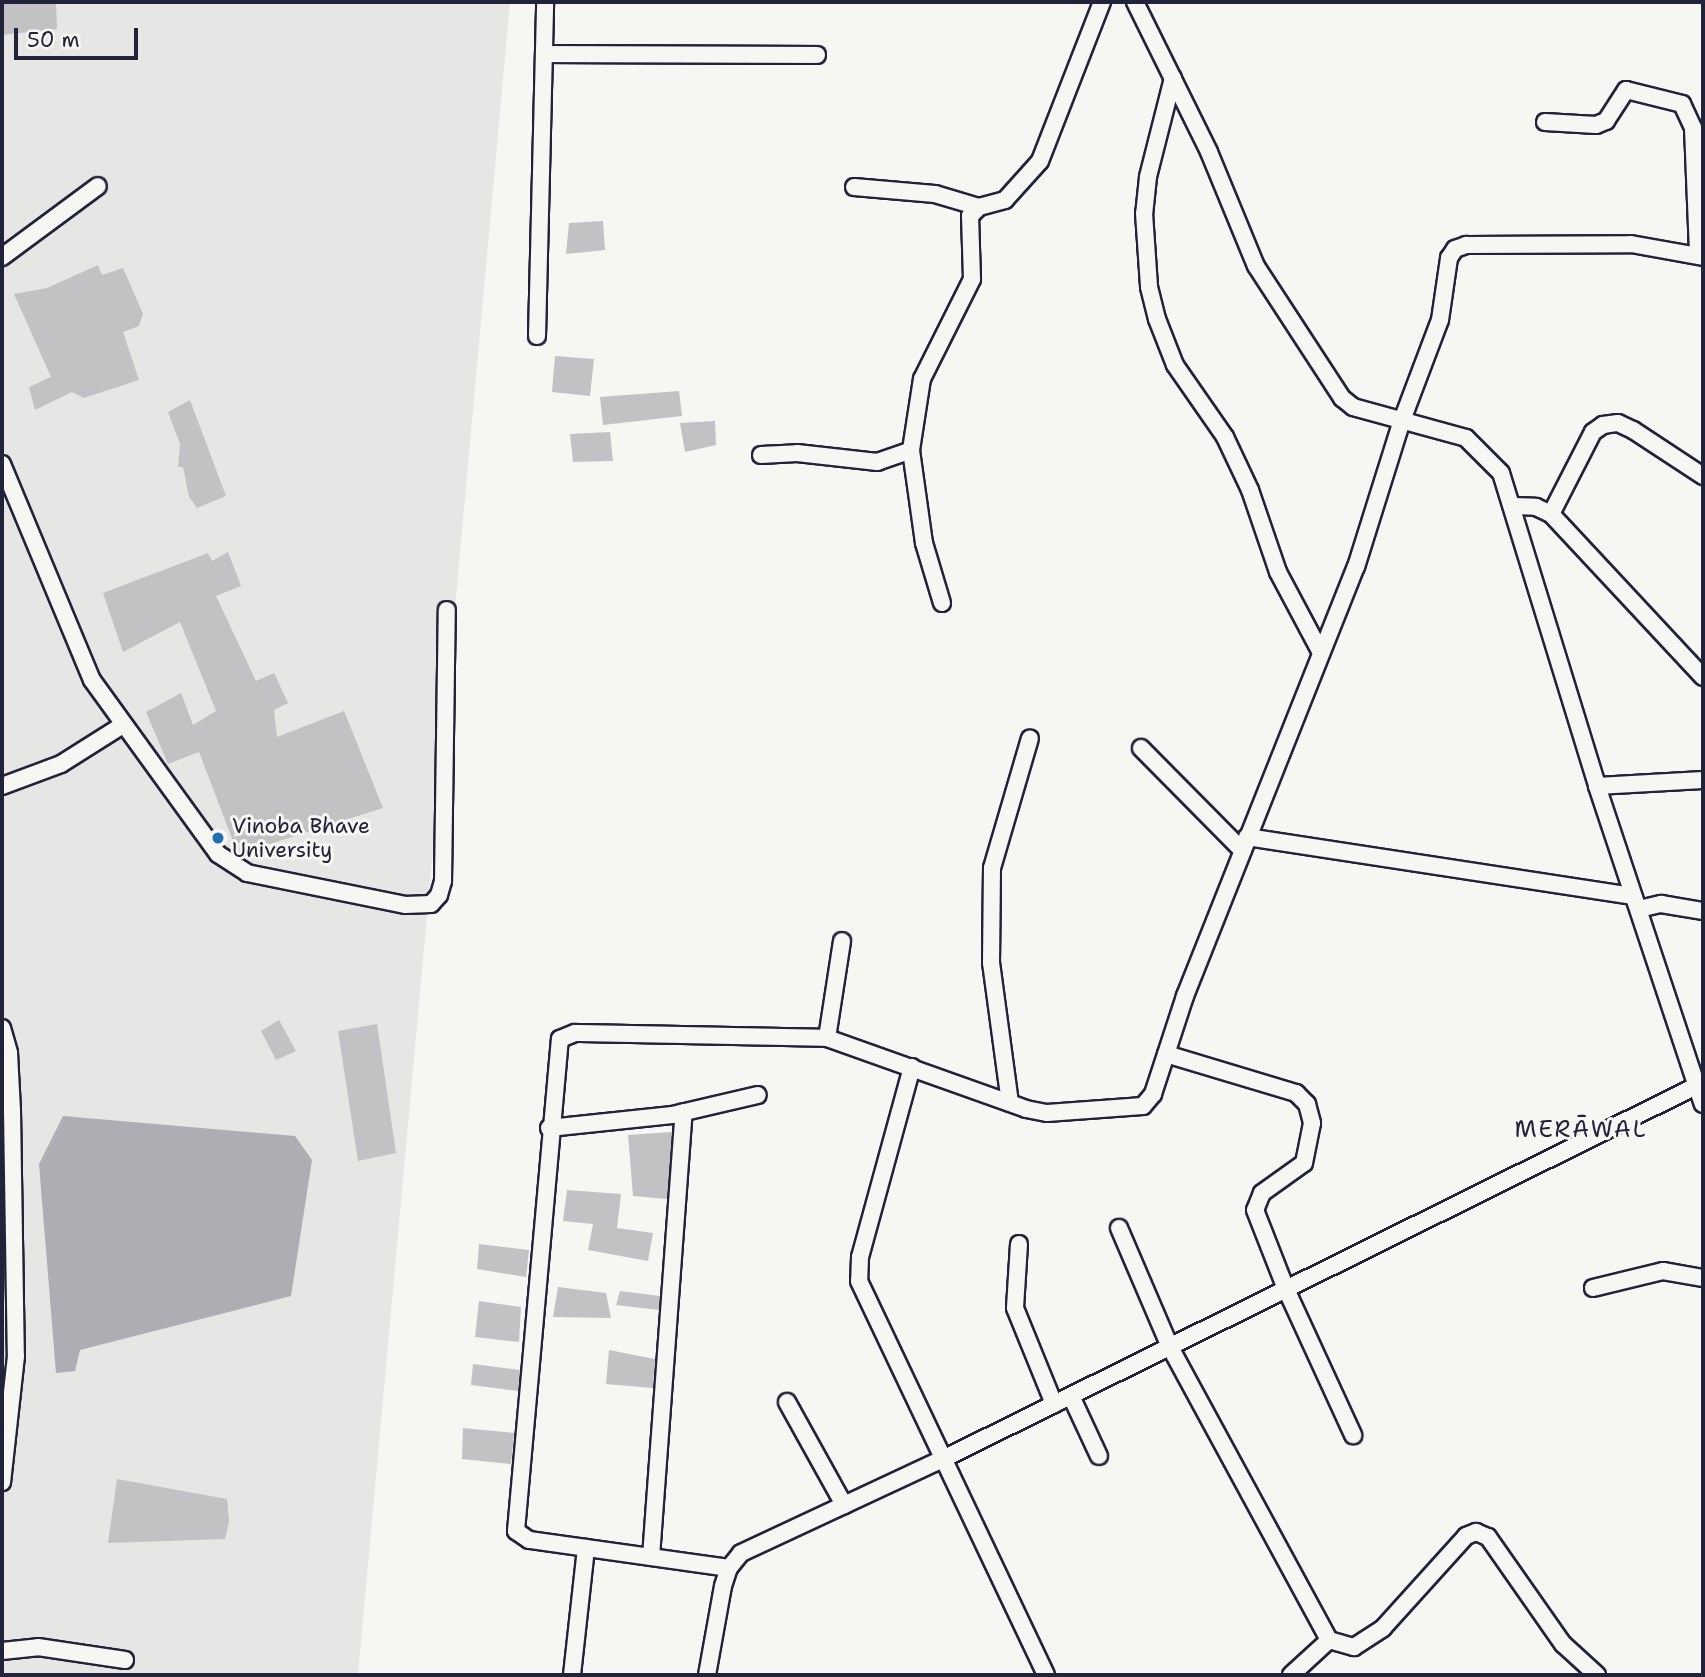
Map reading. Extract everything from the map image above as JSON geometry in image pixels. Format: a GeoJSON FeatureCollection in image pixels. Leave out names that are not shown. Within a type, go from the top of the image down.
{"type":"FeatureCollection","features":[{"type":"Feature","properties":{"kind":"street"},"geometry":{"type":"LineString","coordinates":[[537,336],[545,2]]}},
{"type":"Feature","properties":{"kind":"street"},"geometry":{"type":"LineString","coordinates":[[942,603],[924,543],[911,450],[922,379],[972,279],[970,216],[979,207],[1005,200],[1040,161],[1102,2]]}},
{"type":"Feature","properties":{"kind":"street"},"geometry":{"type":"LineString","coordinates":[[1135,2],[1173,78],[1265,284],[1342,398],[1353,407],[1466,438],[1501,472],[1514,506],[1597,786],[1703,1104]]}},
{"type":"Feature","properties":{"kind":"street"},"geometry":{"type":"LineString","coordinates":[[545,54],[817,55]]}},
{"type":"Feature","properties":{"kind":"street"},"geometry":{"type":"LineString","coordinates":[[1173,78],[1148,177],[1144,213],[1150,287],[1157,319],[1175,365],[1224,437],[1250,490],[1278,572],[1320,651]]}},
{"type":"Feature","properties":{"kind":"street"},"geometry":{"type":"LineString","coordinates":[[729,1568],[529,1540],[516,1531],[549,1128],[560,1039],[575,1033],[827,1038],[1010,1103],[1047,1113],[1143,1106],[1153,1094],[1245,843],[1356,567],[1401,422],[1440,320],[1449,258],[1455,248],[1466,245],[1632,244],[1701,256],[1693,128],[1682,104],[1626,90],[1606,121],[1596,125],[1545,122]]}},
{"type":"Feature","properties":{"kind":"street"},"geometry":{"type":"LineString","coordinates":[[2,257],[98,186]]}},
{"type":"Feature","properties":{"kind":"street"},"geometry":{"type":"LineString","coordinates":[[854,187],[935,194],[979,207]]}},
{"type":"Feature","properties":{"kind":"street"},"geometry":{"type":"LineString","coordinates":[[1551,514],[1592,432],[1603,425],[1618,423],[1633,430],[1703,476]]}},
{"type":"Feature","properties":{"kind":"street"},"geometry":{"type":"LineString","coordinates":[[761,455],[797,453],[869,463],[911,450]]}},
{"type":"Feature","properties":{"kind":"street"},"geometry":{"type":"LineString","coordinates":[[2,464],[79,651],[123,725],[230,866],[405,905],[431,904],[443,881],[447,610]]}},
{"type":"Feature","properties":{"kind":"street"},"geometry":{"type":"LineString","coordinates":[[1514,506],[1536,507],[1551,514],[1703,677]]}},
{"type":"Feature","properties":{"kind":"street"},"geometry":{"type":"LineString","coordinates":[[2,786],[61,764],[123,725]]}},
{"type":"Feature","properties":{"kind":"street"},"geometry":{"type":"LineString","coordinates":[[1010,1103],[990,963],[992,868],[1031,738]]}},
{"type":"Feature","properties":{"kind":"street"},"geometry":{"type":"LineString","coordinates":[[1141,748],[1245,843],[1703,911]]}},
{"type":"Feature","properties":{"kind":"street"},"geometry":{"type":"LineString","coordinates":[[1597,786],[1703,780]]}},
{"type":"Feature","properties":{"kind":"street"},"geometry":{"type":"LineString","coordinates":[[827,1038],[842,942]]}},
{"type":"Feature","properties":{"kind":"street"},"geometry":{"type":"LineString","coordinates":[[2,1028],[9,1053],[13,1135],[16,1343],[2,1482]]}},
{"type":"Feature","properties":{"kind":"street"},"geometry":{"type":"LineString","coordinates":[[1166,1054],[1296,1093],[1307,1104],[1312,1123],[1304,1163],[1262,1193],[1255,1210],[1286,1289],[1353,1435]]}},
{"type":"Feature","properties":{"kind":"street"},"geometry":{"type":"LineString","coordinates":[[912,1067],[860,1257],[859,1281],[1046,1675]]}},
{"type":"Feature","properties":{"kind":"street"},"geometry":{"type":"LineString","coordinates":[[707,1675],[729,1568],[741,1553],[943,1459],[1698,1085]]}},
{"type":"Feature","properties":{"kind":"street"},"geometry":{"type":"LineString","coordinates":[[549,1128],[684,1112],[758,1095]]}},
{"type":"Feature","properties":{"kind":"street"},"geometry":{"type":"LineString","coordinates":[[651,1557],[684,1112]]}},
{"type":"Feature","properties":{"kind":"street"},"geometry":{"type":"LineString","coordinates":[[1119,1228],[1170,1347],[1329,1640],[1353,1647],[1383,1628],[1466,1536],[1476,1532],[1488,1537],[1563,1644],[1597,1675]]}},
{"type":"Feature","properties":{"kind":"street"},"geometry":{"type":"LineString","coordinates":[[1019,1244],[1016,1308],[1054,1404]]}},
{"type":"Feature","properties":{"kind":"street"},"geometry":{"type":"LineString","coordinates":[[1594,1288],[1663,1271],[1703,1278]]}},
{"type":"Feature","properties":{"kind":"street"},"geometry":{"type":"LineString","coordinates":[[1071,1396],[1099,1456]]}},
{"type":"Feature","properties":{"kind":"street"},"geometry":{"type":"LineString","coordinates":[[787,1402],[844,1505]]}},
{"type":"Feature","properties":{"kind":"street"},"geometry":{"type":"LineString","coordinates":[[572,1675],[586,1548]]}},
{"type":"Feature","properties":{"kind":"street"},"geometry":{"type":"LineString","coordinates":[[1291,1675],[1329,1640]]}},
{"type":"Feature","properties":{"kind":"street"},"geometry":{"type":"LineString","coordinates":[[2,1651],[38,1647],[125,1660]]}},
{"type":"Feature","properties":{"kind":"shaded area","name":"Vinoba Bhave University"},"geometry":{"type":"Polygon","coordinates":[[[2,2],[510,2],[358,1675],[2,1675],[2,2]]]}},
{"type":"Feature","properties":{"kind":"shaded area"},"geometry":{"type":"Polygon","coordinates":[[[63,1116],[295,1136],[312,1160],[291,1296],[80,1350],[75,1371],[56,1373],[39,1164],[63,1116]]]}},
{"type":"Feature","properties":{"kind":"building"},"geometry":{"type":"Polygon","coordinates":[[[2,2],[56,2],[57,29],[2,35],[2,2]]]}},
{"type":"Feature","properties":{"kind":"building"},"geometry":{"type":"Polygon","coordinates":[[[603,221],[605,250],[566,254],[569,223],[603,221]]]}},
{"type":"Feature","properties":{"kind":"building"},"geometry":{"type":"Polygon","coordinates":[[[98,265],[102,275],[123,268],[143,314],[139,326],[123,332],[139,380],[84,398],[72,392],[35,410],[29,387],[51,377],[14,294],[47,288],[98,265]]]}},
{"type":"Feature","properties":{"kind":"building"},"geometry":{"type":"Polygon","coordinates":[[[555,356],[594,359],[590,396],[552,392],[555,356]]]}},
{"type":"Feature","properties":{"kind":"building"},"geometry":{"type":"Polygon","coordinates":[[[679,391],[682,416],[603,425],[600,397],[679,391]]]}},
{"type":"Feature","properties":{"kind":"building"},"geometry":{"type":"Polygon","coordinates":[[[190,400],[226,496],[197,508],[189,497],[183,467],[178,467],[180,444],[168,412],[190,400]]]}},
{"type":"Feature","properties":{"kind":"building"},"geometry":{"type":"Polygon","coordinates":[[[715,421],[716,445],[685,452],[680,423],[715,421]]]}},
{"type":"Feature","properties":{"kind":"building"},"geometry":{"type":"Polygon","coordinates":[[[610,432],[613,461],[573,462],[570,434],[610,432]]]}},
{"type":"Feature","properties":{"kind":"building"},"geometry":{"type":"Polygon","coordinates":[[[228,552],[241,586],[216,596],[256,681],[274,673],[288,703],[274,710],[277,737],[344,711],[383,808],[238,854],[199,752],[168,764],[146,712],[181,693],[193,725],[216,711],[180,622],[123,652],[103,593],[208,553],[212,561],[228,552]]]}},
{"type":"Feature","properties":{"kind":"building"},"geometry":{"type":"Polygon","coordinates":[[[279,1020],[296,1051],[276,1060],[261,1031],[279,1020]]]}},
{"type":"Feature","properties":{"kind":"building"},"geometry":{"type":"Polygon","coordinates":[[[377,1024],[396,1153],[358,1161],[338,1031],[377,1024]]]}},
{"type":"Feature","properties":{"kind":"building"},"geometry":{"type":"Polygon","coordinates":[[[672,1132],[667,1199],[633,1196],[628,1135],[672,1132]]]}},
{"type":"Feature","properties":{"kind":"building"},"geometry":{"type":"Polygon","coordinates":[[[567,1190],[621,1194],[617,1228],[653,1233],[648,1261],[588,1250],[593,1224],[563,1221],[567,1190]]]}},
{"type":"Feature","properties":{"kind":"building"},"geometry":{"type":"Polygon","coordinates":[[[479,1244],[529,1250],[526,1277],[477,1269],[479,1244]]]}},
{"type":"Feature","properties":{"kind":"building"},"geometry":{"type":"Polygon","coordinates":[[[558,1287],[606,1293],[611,1318],[553,1317],[558,1287]]]}},
{"type":"Feature","properties":{"kind":"building"},"geometry":{"type":"Polygon","coordinates":[[[620,1291],[660,1296],[659,1310],[616,1305],[620,1291]]]}},
{"type":"Feature","properties":{"kind":"building"},"geometry":{"type":"Polygon","coordinates":[[[479,1301],[521,1307],[519,1342],[475,1337],[479,1301]]]}},
{"type":"Feature","properties":{"kind":"building"},"geometry":{"type":"Polygon","coordinates":[[[609,1350],[655,1359],[653,1388],[606,1384],[609,1350]]]}},
{"type":"Feature","properties":{"kind":"building"},"geometry":{"type":"Polygon","coordinates":[[[473,1364],[520,1370],[518,1391],[471,1385],[473,1364]]]}},
{"type":"Feature","properties":{"kind":"building"},"geometry":{"type":"Polygon","coordinates":[[[463,1428],[514,1433],[511,1464],[462,1459],[463,1428]]]}},
{"type":"Feature","properties":{"kind":"building"},"geometry":{"type":"Polygon","coordinates":[[[117,1479],[227,1499],[229,1521],[225,1539],[108,1543],[117,1479]]]}},
{"type":"Feature","properties":{"kind":"place","name":"Vinoba Bhave University"},"geometry":{"type":"Point","coordinates":[218,838]}},
{"type":"Feature","properties":{"kind":"district","name":"MERĀWAL"},"geometry":{"type":"Point","coordinates":[1581,1129]}}]}
